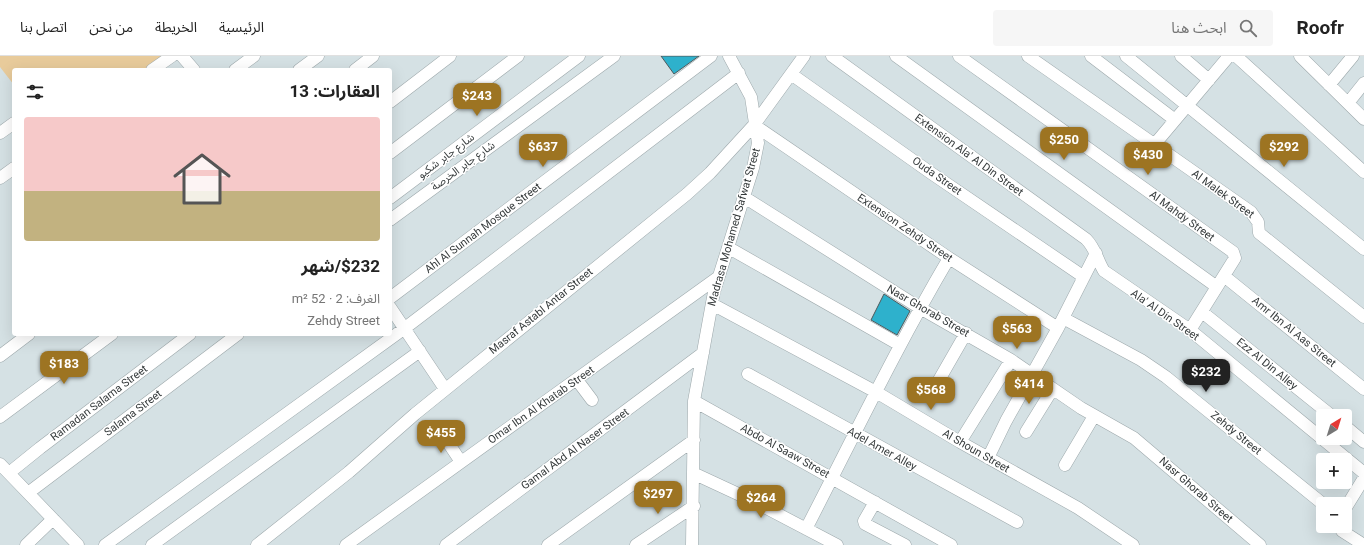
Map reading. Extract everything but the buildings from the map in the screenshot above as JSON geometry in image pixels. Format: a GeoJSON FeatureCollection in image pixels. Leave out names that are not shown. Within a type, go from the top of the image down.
{"type":"FeatureCollection","features":[{"type":"Feature","properties":{"kind":"street"},"geometry":{"type":"LineString","coordinates":[[155,68],[172,56]]}},
{"type":"Feature","properties":{"kind":"street"},"geometry":{"type":"LineString","coordinates":[[182,56],[192,68]]}},
{"type":"Feature","properties":{"kind":"street"},"geometry":{"type":"LineString","coordinates":[[238,68],[254,56]]}},
{"type":"Feature","properties":{"kind":"street"},"geometry":{"type":"LineString","coordinates":[[302,68],[318,56]]}},
{"type":"Feature","properties":{"kind":"street"},"geometry":{"type":"LineString","coordinates":[[358,68],[373,56]]}},
{"type":"Feature","properties":{"kind":"street"},"geometry":{"type":"LineString","coordinates":[[392,100],[450,56]]}},
{"type":"Feature","properties":{"kind":"street"},"geometry":{"type":"LineString","coordinates":[[392,151],[518,56]]}},
{"type":"Feature","properties":{"kind":"street","name":"شارع جابر شكيو"},"geometry":{"type":"LineString","coordinates":[[392,196],[579,56]]}},
{"type":"Feature","properties":{"kind":"street","name":"شارع جابر الخرصة"},"geometry":{"type":"LineString","coordinates":[[392,219],[614,56]]}},
{"type":"Feature","properties":{"kind":"street","name":"Ahl Al Sunnah Mosque Street"},"geometry":{"type":"LineString","coordinates":[[392,296],[711,56]]}},
{"type":"Feature","properties":{"kind":"street","name":"Madrasa Mohamed Safwat Street"},"geometry":{"type":"LineString","coordinates":[[692,545],[694,506],[694,401],[718,278],[729,248],[753,168],[758,143],[754,125],[751,97],[729,56]]}},
{"type":"Feature","properties":{"kind":"street","name":"Masraf Astabl Antar Street"},"geometry":{"type":"LineString","coordinates":[[257,545],[349,472],[445,389],[687,194],[710,173],[754,125],[804,56]]}},
{"type":"Feature","properties":{"kind":"street","name":"Extension Ala' Al Din Street"},"geometry":{"type":"LineString","coordinates":[[832,56],[1086,239],[1097,257]]}},
{"type":"Feature","properties":{"kind":"street"},"geometry":{"type":"LineString","coordinates":[[896,56],[1217,287]]}},
{"type":"Feature","properties":{"kind":"street","name":"Al Mahdy Street"},"geometry":{"type":"LineString","coordinates":[[959,56],[1233,252],[1235,258],[1190,330]]}},
{"type":"Feature","properties":{"kind":"street","name":"Al Malek Street"},"geometry":{"type":"LineString","coordinates":[[1028,56],[1251,212],[1258,222],[1259,233],[1364,317]]}},
{"type":"Feature","properties":{"kind":"street"},"geometry":{"type":"LineString","coordinates":[[1091,56],[1175,120]]}},
{"type":"Feature","properties":{"kind":"street"},"geometry":{"type":"LineString","coordinates":[[1126,56],[1364,249]]}},
{"type":"Feature","properties":{"kind":"street"},"geometry":{"type":"LineString","coordinates":[[1181,56],[1209,80]]}},
{"type":"Feature","properties":{"kind":"street"},"geometry":{"type":"LineString","coordinates":[[1154,145],[1229,56]]}},
{"type":"Feature","properties":{"kind":"street"},"geometry":{"type":"LineString","coordinates":[[1236,56],[1364,172]]}},
{"type":"Feature","properties":{"kind":"street"},"geometry":{"type":"LineString","coordinates":[[1300,56],[1364,119]]}},
{"type":"Feature","properties":{"kind":"street"},"geometry":{"type":"LineString","coordinates":[[1329,85],[1353,56]]}},
{"type":"Feature","properties":{"kind":"street"},"geometry":{"type":"LineString","coordinates":[[105,545],[405,328],[739,73]]}},
{"type":"Feature","properties":{"kind":"street","name":"Ouda Street"},"geometry":{"type":"LineString","coordinates":[[791,74],[931,173],[1084,277]]}},
{"type":"Feature","properties":{"kind":"street"},"geometry":{"type":"LineString","coordinates":[[1348,103],[1364,83]]}},
{"type":"Feature","properties":{"kind":"street"},"geometry":{"type":"LineString","coordinates":[[0,133],[12,124]]}},
{"type":"Feature","properties":{"kind":"street","name":"Extension Zehdy Street"},"geometry":{"type":"LineString","coordinates":[[754,125],[949,258],[1060,323]]}},
{"type":"Feature","properties":{"kind":"street"},"geometry":{"type":"LineString","coordinates":[[0,178],[12,169]]}},
{"type":"Feature","properties":{"kind":"street","name":"Nasr Ghorab Street"},"geometry":{"type":"LineString","coordinates":[[744,197],[920,308],[1011,360],[1052,390],[1094,416],[1122,430],[1145,446],[1260,545]]}},
{"type":"Feature","properties":{"kind":"street"},"geometry":{"type":"LineString","coordinates":[[729,248],[900,345]]}},
{"type":"Feature","properties":{"kind":"street"},"geometry":{"type":"LineString","coordinates":[[988,458],[1006,421],[1032,376],[1084,277],[1097,257]]}},
{"type":"Feature","properties":{"kind":"street","name":"Ala' Al Din Street"},"geometry":{"type":"LineString","coordinates":[[1097,257],[1104,271],[1190,330],[1364,473]]}},
{"type":"Feature","properties":{"kind":"street"},"geometry":{"type":"LineString","coordinates":[[806,529],[856,434],[900,345],[949,258]]}},
{"type":"Feature","properties":{"kind":"street","name":"Amr Ibn Al Aas Street"},"geometry":{"type":"LineString","coordinates":[[1224,276],[1364,389]]}},
{"type":"Feature","properties":{"kind":"street","name":"Omar Ibn Al Khatab Street"},"geometry":{"type":"LineString","coordinates":[[346,545],[718,278]]}},
{"type":"Feature","properties":{"kind":"street","name":"Al Shoun Street"},"geometry":{"type":"LineString","coordinates":[[712,304],[876,392],[960,442],[1078,508],[1133,545]]}},
{"type":"Feature","properties":{"kind":"street"},"geometry":{"type":"LineString","coordinates":[[392,310],[445,389]]}},
{"type":"Feature","properties":{"kind":"street","name":"Ezz Al Din Alley"},"geometry":{"type":"LineString","coordinates":[[1202,312],[1323,409]]}},
{"type":"Feature","properties":{"kind":"street","name":"Zehdy Street"},"geometry":{"type":"LineString","coordinates":[[1060,323],[1141,360],[1166,377],[1316,498]]}},
{"type":"Feature","properties":{"kind":"street"},"geometry":{"type":"LineString","coordinates":[[935,387],[966,333]]}},
{"type":"Feature","properties":{"kind":"street"},"geometry":{"type":"LineString","coordinates":[[0,356],[26,336]]}},
{"type":"Feature","properties":{"kind":"street"},"geometry":{"type":"LineString","coordinates":[[0,417],[109,336]]}},
{"type":"Feature","properties":{"kind":"street","name":"Ramadan Salama Street"},"geometry":{"type":"LineString","coordinates":[[9,474],[40,448],[187,336]]}},
{"type":"Feature","properties":{"kind":"street","name":"Salama Street"},"geometry":{"type":"LineString","coordinates":[[28,493],[235,336]]}},
{"type":"Feature","properties":{"kind":"street"},"geometry":{"type":"LineString","coordinates":[[152,545],[420,351]]}},
{"type":"Feature","properties":{"kind":"street","name":"Gamal Abd Al Naser Street"},"geometry":{"type":"LineString","coordinates":[[446,545],[704,353]]}},
{"type":"Feature","properties":{"kind":"street"},"geometry":{"type":"LineString","coordinates":[[960,442],[1011,360]]}},
{"type":"Feature","properties":{"kind":"street","name":"Adel Amer Alley"},"geometry":{"type":"LineString","coordinates":[[748,374],[1017,522]]}},
{"type":"Feature","properties":{"kind":"street"},"geometry":{"type":"LineString","coordinates":[[577,380],[592,400]]}},
{"type":"Feature","properties":{"kind":"street"},"geometry":{"type":"LineString","coordinates":[[1026,432],[1052,390]]}},
{"type":"Feature","properties":{"kind":"street","name":"Abdo Al Saaw Street"},"geometry":{"type":"LineString","coordinates":[[694,401],[951,545]]}},
{"type":"Feature","properties":{"kind":"street"},"geometry":{"type":"LineString","coordinates":[[1065,465],[1094,416]]}},
{"type":"Feature","properties":{"kind":"street"},"geometry":{"type":"LineString","coordinates":[[441,432],[461,462]]}},
{"type":"Feature","properties":{"kind":"street"},"geometry":{"type":"LineString","coordinates":[[1352,432],[1364,442]]}},
{"type":"Feature","properties":{"kind":"street"},"geometry":{"type":"LineString","coordinates":[[548,545],[694,440]]}},
{"type":"Feature","properties":{"kind":"street"},"geometry":{"type":"LineString","coordinates":[[0,464],[78,545]]}},
{"type":"Feature","properties":{"kind":"street"},"geometry":{"type":"LineString","coordinates":[[694,474],[751,500],[836,545]]}},
{"type":"Feature","properties":{"kind":"street"},"geometry":{"type":"LineString","coordinates":[[1352,498],[1364,478]]}},
{"type":"Feature","properties":{"kind":"street"},"geometry":{"type":"LineString","coordinates":[[874,502],[864,521],[865,524],[905,545]]}},
{"type":"Feature","properties":{"kind":"street"},"geometry":{"type":"LineString","coordinates":[[636,545],[694,506]]}},
{"type":"Feature","properties":{"kind":"street"},"geometry":{"type":"LineString","coordinates":[[26,545],[53,519]]}},
{"type":"Feature","properties":{"kind":"street"},"geometry":{"type":"LineString","coordinates":[[1345,533],[1364,545]]}},
{"type":"Feature","properties":{"kind":"shaded area"},"geometry":{"type":"Polygon","coordinates":[[[0,56],[165,56],[148,68],[12,68],[12,82],[0,67],[0,56]]]}}]}
